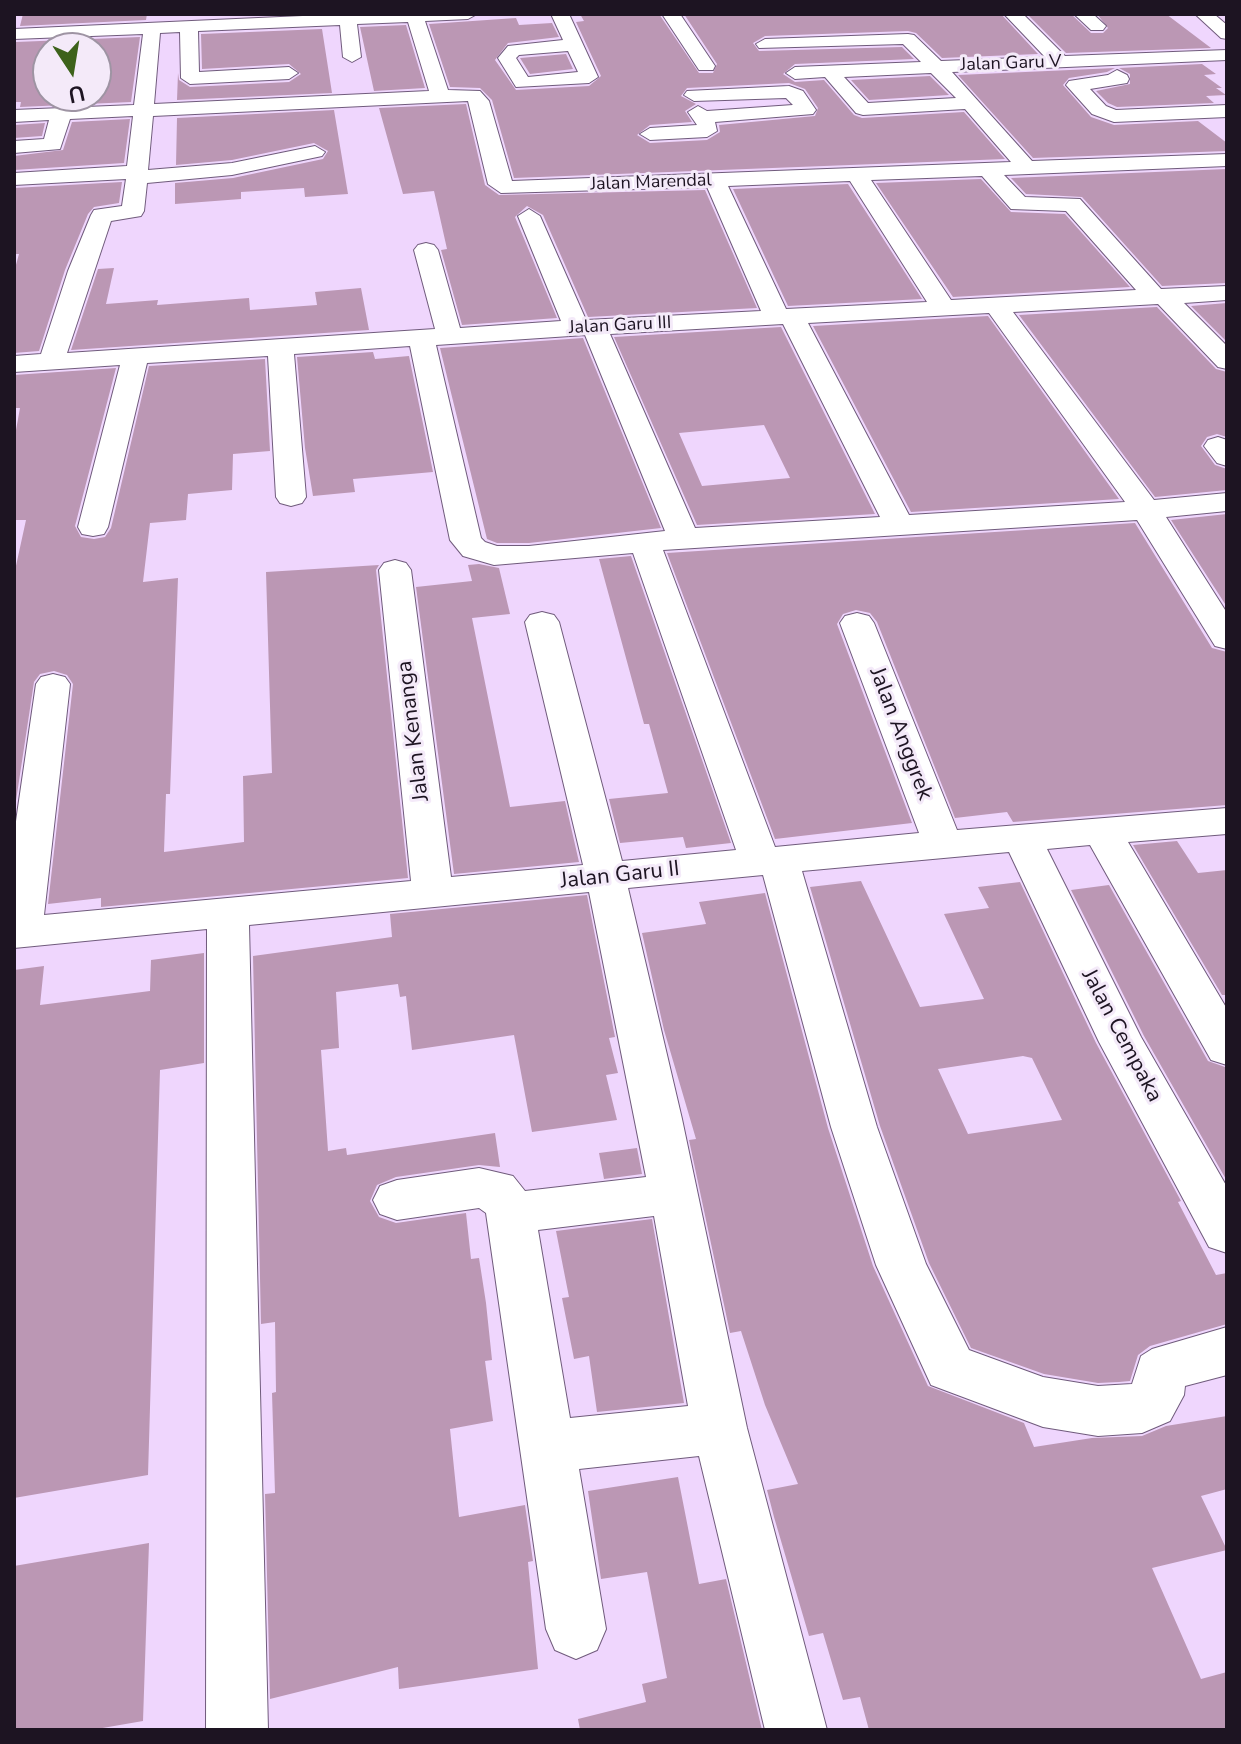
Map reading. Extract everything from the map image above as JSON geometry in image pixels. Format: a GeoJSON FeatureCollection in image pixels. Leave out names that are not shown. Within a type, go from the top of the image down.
{"type":"FeatureCollection","features":[{"type":"Feature","properties":{"kind":"street"},"geometry":{"type":"LineString","coordinates":[[14,34],[189,26],[220,20],[288,22],[468,14]]}},
{"type":"Feature","properties":{"kind":"street"},"geometry":{"type":"LineString","coordinates":[[560,14],[573,45]]}},
{"type":"Feature","properties":{"kind":"street"},"geometry":{"type":"LineString","coordinates":[[671,14],[706,66]]}},
{"type":"Feature","properties":{"kind":"street"},"geometry":{"type":"LineString","coordinates":[[1013,14],[1060,62]]}},
{"type":"Feature","properties":{"kind":"street"},"geometry":{"type":"LineString","coordinates":[[1083,14],[1097,26]]}},
{"type":"Feature","properties":{"kind":"street"},"geometry":{"type":"LineString","coordinates":[[1204,14],[1227,34]]}},
{"type":"Feature","properties":{"kind":"street"},"geometry":{"type":"LineString","coordinates":[[415,16],[440,96]]}},
{"type":"Feature","properties":{"kind":"street"},"geometry":{"type":"LineString","coordinates":[[352,57],[356,17]]}},
{"type":"Feature","properties":{"kind":"street"},"geometry":{"type":"LineString","coordinates":[[288,22],[289,98]]}},
{"type":"Feature","properties":{"kind":"street"},"geometry":{"type":"LineString","coordinates":[[908,39],[911,36],[907,28],[918,22]]}},
{"type":"Feature","properties":{"kind":"street"},"geometry":{"type":"LineString","coordinates":[[189,26],[190,78],[289,60]]}},
{"type":"Feature","properties":{"kind":"street"},"geometry":{"type":"LineString","coordinates":[[51,363],[80,271],[102,215],[133,211],[152,28]]}},
{"type":"Feature","properties":{"kind":"street"},"geometry":{"type":"LineString","coordinates":[[765,44],[908,39],[1027,168]]}},
{"type":"Feature","properties":{"kind":"street","name":"Jalan Garu V"},"geometry":{"type":"LineString","coordinates":[[795,73],[1227,55]]}},
{"type":"Feature","properties":{"kind":"street"},"geometry":{"type":"LineString","coordinates":[[1100,60],[1120,79],[1076,85],[1103,112],[1129,117],[1227,111]]}},
{"type":"Feature","properties":{"kind":"street"},"geometry":{"type":"LineString","coordinates":[[829,71],[863,109]]}},
{"type":"Feature","properties":{"kind":"street"},"geometry":{"type":"LineString","coordinates":[[649,133],[707,131],[708,127],[701,117],[689,99],[689,87],[789,92],[796,95],[806,110],[800,113],[701,117]]}},
{"type":"Feature","properties":{"kind":"street","name":"Jalan Marendal"},"geometry":{"type":"LineString","coordinates":[[145,104],[440,96],[477,98],[500,186],[857,176],[1227,160]]}},
{"type":"Feature","properties":{"kind":"street"},"geometry":{"type":"LineString","coordinates":[[112,103],[145,104]]}},
{"type":"Feature","properties":{"kind":"street"},"geometry":{"type":"LineString","coordinates":[[838,111],[970,103]]}},
{"type":"Feature","properties":{"kind":"street"},"geometry":{"type":"LineString","coordinates":[[14,116],[145,104]]}},
{"type":"Feature","properties":{"kind":"street"},"geometry":{"type":"LineString","coordinates":[[14,147],[53,145],[61,114]]}},
{"type":"Feature","properties":{"kind":"street"},"geometry":{"type":"LineString","coordinates":[[649,133],[669,182]]}},
{"type":"Feature","properties":{"kind":"street"},"geometry":{"type":"LineString","coordinates":[[649,133],[728,141]]}},
{"type":"Feature","properties":{"kind":"street"},"geometry":{"type":"LineString","coordinates":[[14,179],[232,169],[315,152]]}},
{"type":"Feature","properties":{"kind":"street"},"geometry":{"type":"LineString","coordinates":[[988,170],[1019,204],[1072,204],[1159,296],[1227,361]]}},
{"type":"Feature","properties":{"kind":"street"},"geometry":{"type":"LineString","coordinates":[[857,176],[944,309]]}},
{"type":"Feature","properties":{"kind":"street"},"geometry":{"type":"LineString","coordinates":[[715,181],[785,317],[899,525]]}},
{"type":"Feature","properties":{"kind":"street"},"geometry":{"type":"LineString","coordinates":[[529,216],[586,328],[684,538]]}},
{"type":"Feature","properties":{"kind":"street"},"geometry":{"type":"LineString","coordinates":[[426,250],[437,298],[451,338]]}},
{"type":"Feature","properties":{"kind":"street","name":"Jalan Garu III"},"geometry":{"type":"LineString","coordinates":[[14,364],[586,328],[1227,293]]}},
{"type":"Feature","properties":{"kind":"street"},"geometry":{"type":"LineString","coordinates":[[996,306],[1146,510],[1227,639]]}},
{"type":"Feature","properties":{"kind":"street"},"geometry":{"type":"LineString","coordinates":[[422,340],[469,546],[482,553],[506,556],[684,538],[1146,510],[1227,502]]}},
{"type":"Feature","properties":{"kind":"street"},"geometry":{"type":"LineString","coordinates":[[281,349],[291,497]]}},
{"type":"Feature","properties":{"kind":"street"},"geometry":{"type":"LineString","coordinates":[[93,527],[135,358]]}},
{"type":"Feature","properties":{"kind":"street"},"geometry":{"type":"LineString","coordinates":[[645,542],[770,860],[901,1265],[950,1368],[1043,1402],[1098,1411],[1142,1408],[1157,1395],[1160,1373],[1171,1366],[1227,1351]]}},
{"type":"Feature","properties":{"kind":"street","name":"Jalan Kenanga"},"geometry":{"type":"LineString","coordinates":[[395,570],[433,893]]}},
{"type":"Feature","properties":{"kind":"street"},"geometry":{"type":"LineString","coordinates":[[542,622],[606,878],[659,1119],[671,1194],[720,1428],[796,1730]]}},
{"type":"Feature","properties":{"kind":"street","name":"Jalan Anggrek"},"geometry":{"type":"LineString","coordinates":[[857,623],[943,844]]}},
{"type":"Feature","properties":{"kind":"street"},"geometry":{"type":"LineString","coordinates":[[18,933],[53,684]]}},
{"type":"Feature","properties":{"kind":"street","name":"Jalan Garu II"},"geometry":{"type":"LineString","coordinates":[[18,933],[770,860],[1227,821]]}},
{"type":"Feature","properties":{"kind":"street"},"geometry":{"type":"LineString","coordinates":[[1101,830],[1227,1048]]}},
{"type":"Feature","properties":{"kind":"street","name":"Jalan Cempaka"},"geometry":{"type":"LineString","coordinates":[[1022,837],[1121,1042],[1227,1232]]}},
{"type":"Feature","properties":{"kind":"street"},"geometry":{"type":"LineString","coordinates":[[228,912],[235,1730]]}},
{"type":"Feature","properties":{"kind":"street"},"geometry":{"type":"LineString","coordinates":[[397,1200],[479,1188],[496,1190],[511,1213],[576,1629]]}},
{"type":"Feature","properties":{"kind":"street"},"geometry":{"type":"LineString","coordinates":[[511,1213],[671,1194]]}},
{"type":"Feature","properties":{"kind":"street"},"geometry":{"type":"LineString","coordinates":[[547,1447],[720,1428]]}},
{"type":"Feature","properties":{"kind":"building"},"geometry":{"type":"Polygon","coordinates":[[[23,14],[147,14],[146,20],[20,26],[23,14]]]}},
{"type":"Feature","properties":{"kind":"building"},"geometry":{"type":"Polygon","coordinates":[[[580,14],[659,14],[699,73],[713,73],[717,64],[684,14],[1001,14],[1038,54],[942,58],[916,33],[908,31],[765,36],[753,43],[759,51],[902,47],[914,59],[795,64],[783,74],[795,82],[824,80],[854,115],[862,118],[964,112],[1005,159],[514,178],[492,100],[480,88],[450,87],[429,24],[516,18],[519,25],[552,23],[559,37],[508,43],[495,60],[516,90],[589,86],[601,76],[576,22],[584,21],[580,14]],[[789,83],[687,88],[681,96],[696,104],[685,111],[692,122],[650,125],[637,135],[650,143],[707,140],[720,132],[719,125],[815,116],[818,108],[805,89],[789,83]]]}},
{"type":"Feature","properties":{"kind":"building"},"geometry":{"type":"Polygon","coordinates":[[[1027,14],[1071,14],[1091,33],[1103,33],[1108,28],[1097,14],[1166,14],[1211,48],[1066,53],[1027,14]]]}},
{"type":"Feature","properties":{"kind":"building"},"geometry":{"type":"Polygon","coordinates":[[[406,25],[425,88],[374,91],[360,27],[406,25]]]}},
{"type":"Feature","properties":{"kind":"building"},"geometry":{"type":"Polygon","coordinates":[[[322,29],[332,93],[177,100],[178,73],[179,80],[190,87],[289,82],[301,74],[289,64],[202,69],[201,34],[322,29]]]}},
{"type":"Feature","properties":{"kind":"building"},"geometry":{"type":"Polygon","coordinates":[[[140,37],[131,102],[112,103],[112,38],[140,37]]]}},
{"type":"Feature","properties":{"kind":"building"},"geometry":{"type":"Polygon","coordinates":[[[32,41],[32,106],[20,107],[21,102],[14,102],[16,42],[32,41]]]}},
{"type":"Feature","properties":{"kind":"building"},"geometry":{"type":"Polygon","coordinates":[[[566,54],[573,69],[530,74],[520,58],[566,54]]]}},
{"type":"Feature","properties":{"kind":"building"},"geometry":{"type":"Polygon","coordinates":[[[1202,64],[1216,74],[1204,75],[1222,88],[1216,88],[1226,95],[1206,96],[1214,103],[1117,107],[1096,91],[1130,84],[1130,74],[1119,68],[1202,64]]]}},
{"type":"Feature","properties":{"kind":"building"},"geometry":{"type":"Polygon","coordinates":[[[1115,68],[1069,78],[1063,85],[1091,117],[1114,125],[1198,121],[1227,143],[1227,151],[1033,158],[958,75],[1115,68]]]}},
{"type":"Feature","properties":{"kind":"building"},"geometry":{"type":"Polygon","coordinates":[[[930,76],[949,95],[869,100],[851,80],[930,76]]]}},
{"type":"Feature","properties":{"kind":"building"},"geometry":{"type":"Polygon","coordinates":[[[466,104],[485,185],[499,195],[705,190],[757,308],[588,317],[543,215],[527,206],[515,217],[557,318],[462,325],[441,250],[447,249],[434,191],[403,194],[379,108],[466,104]]]}},
{"type":"Feature","properties":{"kind":"building"},"geometry":{"type":"Polygon","coordinates":[[[334,110],[348,194],[305,197],[304,188],[241,192],[241,199],[175,204],[175,183],[233,178],[323,159],[328,151],[314,143],[232,160],[176,165],[177,118],[334,110]]]}},
{"type":"Feature","properties":{"kind":"building"},"geometry":{"type":"Polygon","coordinates":[[[130,119],[124,163],[14,170],[14,156],[63,150],[72,122],[130,119]]]}},
{"type":"Feature","properties":{"kind":"building"},"geometry":{"type":"Polygon","coordinates":[[[45,123],[42,136],[14,138],[14,125],[45,123]]]}},
{"type":"Feature","properties":{"kind":"building"},"geometry":{"type":"Polygon","coordinates":[[[1227,169],[1227,283],[1162,286],[1082,197],[1026,194],[1011,178],[1227,169]]]}},
{"type":"Feature","properties":{"kind":"building"},"geometry":{"type":"Polygon","coordinates":[[[981,179],[1011,212],[1065,214],[1130,287],[953,297],[876,183],[981,179]]]}},
{"type":"Feature","properties":{"kind":"building"},"geometry":{"type":"Polygon","coordinates":[[[122,182],[119,203],[94,207],[88,214],[65,270],[39,351],[14,353],[14,272],[19,254],[14,254],[14,188],[122,182]]]}},
{"type":"Feature","properties":{"kind":"building"},"geometry":{"type":"Polygon","coordinates":[[[848,184],[922,299],[788,306],[733,189],[848,184]]]}},
{"type":"Feature","properties":{"kind":"building"},"geometry":{"type":"Polygon","coordinates":[[[114,268],[106,304],[158,300],[157,305],[249,298],[250,310],[317,305],[315,292],[361,288],[369,330],[71,350],[98,269],[114,268]]]}},
{"type":"Feature","properties":{"kind":"building"},"geometry":{"type":"Polygon","coordinates":[[[1227,303],[1227,342],[1191,306],[1227,303]]]}},
{"type":"Feature","properties":{"kind":"building"},"geometry":{"type":"Polygon","coordinates":[[[1157,307],[1216,369],[1227,372],[1227,437],[1217,434],[1207,437],[1201,446],[1215,465],[1227,469],[1227,490],[1155,497],[1019,315],[1157,307]]]}},
{"type":"Feature","properties":{"kind":"building"},"geometry":{"type":"Polygon","coordinates":[[[988,316],[1119,499],[911,512],[813,326],[988,316]]]}},
{"type":"Feature","properties":{"kind":"building"},"geometry":{"type":"Polygon","coordinates":[[[781,327],[875,514],[697,525],[614,337],[781,327]],[[764,425],[679,433],[702,486],[790,478],[764,425]]]}},
{"type":"Feature","properties":{"kind":"building"},"geometry":{"type":"Polygon","coordinates":[[[583,338],[661,528],[529,543],[497,543],[487,539],[440,348],[583,338]]]}},
{"type":"Feature","properties":{"kind":"building"},"geometry":{"type":"Polygon","coordinates":[[[373,352],[375,359],[409,356],[433,472],[353,479],[355,492],[313,496],[305,448],[297,357],[373,352]]]}},
{"type":"Feature","properties":{"kind":"building"},"geometry":{"type":"Polygon","coordinates":[[[265,359],[270,451],[233,454],[232,490],[188,494],[186,520],[150,523],[143,582],[178,578],[170,794],[166,794],[164,852],[244,842],[243,776],[272,773],[266,572],[379,565],[376,570],[408,878],[101,907],[101,898],[48,904],[73,684],[67,675],[54,671],[40,674],[34,682],[14,814],[14,575],[26,520],[14,520],[14,441],[20,408],[14,408],[14,375],[116,368],[75,526],[81,537],[94,539],[105,537],[111,528],[149,366],[265,359]]]}},
{"type":"Feature","properties":{"kind":"building"},"geometry":{"type":"Polygon","coordinates":[[[1227,514],[1227,607],[1171,520],[1227,514]]]}},
{"type":"Feature","properties":{"kind":"building"},"geometry":{"type":"Polygon","coordinates":[[[1135,523],[1212,648],[1227,652],[1227,805],[1013,822],[1007,812],[955,818],[877,622],[870,613],[856,610],[843,614],[837,624],[912,823],[775,839],[667,553],[1135,523]]]}},
{"type":"Feature","properties":{"kind":"building"},"geometry":{"type":"Polygon","coordinates":[[[631,556],[731,843],[686,848],[683,837],[620,843],[609,799],[668,793],[649,724],[644,724],[599,559],[631,556]]]}},
{"type":"Feature","properties":{"kind":"building"},"geometry":{"type":"Polygon","coordinates":[[[468,565],[499,568],[510,614],[472,618],[510,807],[565,801],[579,862],[454,874],[416,587],[472,581],[468,565]]]}},
{"type":"Feature","properties":{"kind":"building"},"geometry":{"type":"Polygon","coordinates":[[[1177,841],[1198,873],[1227,870],[1227,995],[1222,995],[1133,845],[1177,841]]]}},
{"type":"Feature","properties":{"kind":"building"},"geometry":{"type":"Polygon","coordinates":[[[861,881],[920,1007],[984,999],[944,914],[989,908],[978,887],[1020,882],[1096,1043],[1181,1201],[1178,1202],[1216,1275],[1227,1273],[1227,1324],[1150,1346],[1138,1355],[1130,1381],[1098,1383],[1044,1374],[971,1348],[929,1263],[880,1126],[810,887],[861,881]],[[1023,1056],[938,1069],[968,1134],[1062,1120],[1032,1058],[1023,1056]]]}},
{"type":"Feature","properties":{"kind":"building"},"geometry":{"type":"Polygon","coordinates":[[[1109,885],[1208,1061],[1225,1067],[1227,1072],[1227,1181],[1144,1036],[1071,890],[1109,885]]]}},
{"type":"Feature","properties":{"kind":"building"},"geometry":{"type":"Polygon","coordinates":[[[765,893],[828,1128],[873,1266],[928,1386],[1024,1423],[1034,1447],[1092,1438],[1142,1436],[1166,1426],[1227,1416],[1227,1489],[1201,1496],[1227,1550],[1152,1568],[1201,1679],[1227,1672],[1227,1730],[869,1730],[860,1697],[843,1700],[823,1633],[809,1636],[774,1517],[767,1490],[798,1484],[765,1405],[741,1331],[730,1333],[689,1140],[696,1139],[664,1030],[642,933],[706,924],[699,902],[765,893]]]}},
{"type":"Feature","properties":{"kind":"building"},"geometry":{"type":"Polygon","coordinates":[[[587,895],[615,1037],[609,1038],[618,1073],[606,1075],[617,1120],[532,1132],[514,1035],[412,1050],[406,996],[400,997],[398,984],[336,992],[339,1048],[321,1050],[328,1151],[346,1148],[347,1155],[495,1133],[500,1167],[479,1165],[396,1177],[377,1185],[370,1201],[379,1217],[396,1223],[466,1213],[471,1259],[479,1258],[486,1303],[492,1360],[485,1361],[493,1421],[450,1429],[459,1517],[525,1505],[533,1561],[528,1562],[538,1669],[399,1689],[398,1667],[270,1699],[265,1494],[275,1493],[272,1393],[276,1392],[275,1322],[261,1324],[253,956],[392,937],[390,914],[587,895]]]}},
{"type":"Feature","properties":{"kind":"building"},"geometry":{"type":"Polygon","coordinates":[[[204,953],[204,1063],[160,1070],[148,1475],[14,1498],[14,970],[44,966],[40,1005],[150,991],[151,960],[204,953]]]}},
{"type":"Feature","properties":{"kind":"building"},"geometry":{"type":"Polygon","coordinates":[[[637,1148],[642,1174],[604,1179],[599,1153],[637,1148]]]}},
{"type":"Feature","properties":{"kind":"building"},"geometry":{"type":"Polygon","coordinates":[[[652,1219],[684,1403],[597,1412],[589,1356],[574,1359],[562,1298],[569,1297],[556,1231],[652,1219]]]}},
{"type":"Feature","properties":{"kind":"building"},"geometry":{"type":"Polygon","coordinates":[[[678,1477],[699,1584],[726,1579],[762,1730],[580,1730],[578,1719],[646,1702],[642,1684],[667,1678],[647,1572],[601,1579],[588,1491],[678,1477]]]}},
{"type":"Feature","properties":{"kind":"building"},"geometry":{"type":"Polygon","coordinates":[[[149,1543],[143,1721],[91,1730],[14,1730],[14,1566],[149,1543]]]}}]}
